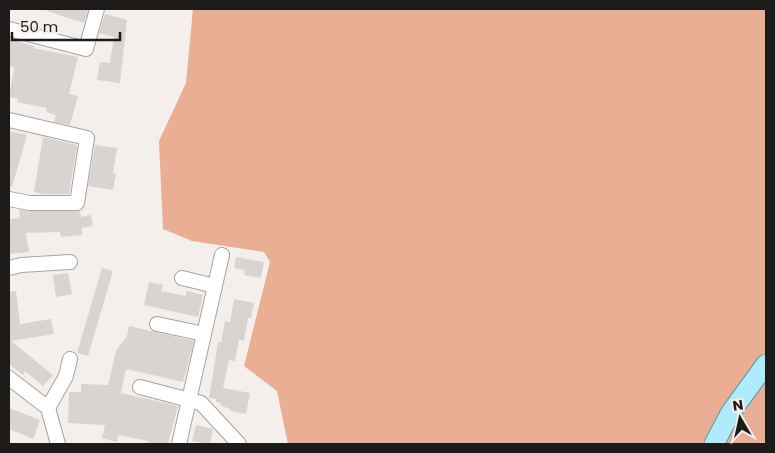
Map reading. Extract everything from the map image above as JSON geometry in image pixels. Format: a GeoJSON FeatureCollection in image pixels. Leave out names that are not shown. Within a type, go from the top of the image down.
{"type":"FeatureCollection","features":[{"type":"Feature","properties":{"kind":"main road"},"geometry":{"type":"LineString","coordinates":[[714,444],[731,412],[766,364]]}},
{"type":"Feature","properties":{"kind":"street"},"geometry":{"type":"LineString","coordinates":[[9,29],[86,49],[97,9]]}},
{"type":"Feature","properties":{"kind":"street"},"geometry":{"type":"LineString","coordinates":[[9,120],[87,138],[77,203],[30,203],[9,200]]}},
{"type":"Feature","properties":{"kind":"street"},"geometry":{"type":"LineString","coordinates":[[179,444],[222,255]]}},
{"type":"Feature","properties":{"kind":"street"},"geometry":{"type":"LineString","coordinates":[[9,268],[21,265],[70,262]]}},
{"type":"Feature","properties":{"kind":"street"},"geometry":{"type":"LineString","coordinates":[[182,278],[215,286]]}},
{"type":"Feature","properties":{"kind":"street"},"geometry":{"type":"LineString","coordinates":[[157,324],[204,334]]}},
{"type":"Feature","properties":{"kind":"street"},"geometry":{"type":"LineString","coordinates":[[48,408],[66,376],[70,359]]}},
{"type":"Feature","properties":{"kind":"street"},"geometry":{"type":"LineString","coordinates":[[9,378],[48,408],[57,443]]}},
{"type":"Feature","properties":{"kind":"street"},"geometry":{"type":"LineString","coordinates":[[140,387],[201,403],[238,444]]}},
{"type":"Feature","properties":{"kind":"shaded area"},"geometry":{"type":"Polygon","coordinates":[[[193,9],[766,9],[766,444],[288,444],[277,391],[244,366],[270,262],[264,252],[192,241],[163,229],[159,141],[186,83],[193,9]]]}},
{"type":"Feature","properties":{"kind":"building"},"geometry":{"type":"Polygon","coordinates":[[[47,9],[88,10],[84,23],[47,11],[47,9]]]}},
{"type":"Feature","properties":{"kind":"building"},"geometry":{"type":"Polygon","coordinates":[[[105,14],[127,20],[120,83],[97,80],[100,62],[110,63],[114,37],[99,33],[105,14]]]}},
{"type":"Feature","properties":{"kind":"building"},"geometry":{"type":"Polygon","coordinates":[[[9,39],[34,46],[33,48],[78,57],[69,94],[78,96],[70,125],[54,122],[56,115],[46,112],[47,108],[17,102],[18,99],[9,97],[14,68],[9,66],[9,39]]]}},
{"type":"Feature","properties":{"kind":"building"},"geometry":{"type":"Polygon","coordinates":[[[9,131],[27,135],[12,187],[9,186],[9,131]]]}},
{"type":"Feature","properties":{"kind":"building"},"geometry":{"type":"Polygon","coordinates":[[[43,137],[77,145],[69,194],[34,192],[43,137]]]}},
{"type":"Feature","properties":{"kind":"building"},"geometry":{"type":"Polygon","coordinates":[[[95,145],[117,148],[113,173],[116,174],[113,190],[88,186],[95,145]]]}},
{"type":"Feature","properties":{"kind":"building"},"geometry":{"type":"Polygon","coordinates":[[[19,210],[80,211],[81,217],[91,215],[93,226],[82,228],[82,235],[61,237],[60,232],[26,233],[29,252],[9,254],[9,219],[20,218],[19,210]]]}},
{"type":"Feature","properties":{"kind":"building"},"geometry":{"type":"Polygon","coordinates":[[[236,257],[264,262],[261,278],[244,275],[245,270],[234,268],[236,257]]]}},
{"type":"Feature","properties":{"kind":"building"},"geometry":{"type":"Polygon","coordinates":[[[102,268],[113,271],[88,356],[77,353],[102,268]]]}},
{"type":"Feature","properties":{"kind":"building"},"geometry":{"type":"Polygon","coordinates":[[[68,273],[72,294],[56,297],[53,275],[68,273]]]}},
{"type":"Feature","properties":{"kind":"building"},"geometry":{"type":"Polygon","coordinates":[[[149,282],[163,285],[161,291],[185,296],[187,291],[203,295],[198,317],[144,305],[149,282]]]}},
{"type":"Feature","properties":{"kind":"building"},"geometry":{"type":"Polygon","coordinates":[[[9,291],[16,291],[20,324],[51,319],[54,334],[11,341],[53,375],[43,386],[25,371],[23,375],[9,364],[9,291]]]}},
{"type":"Feature","properties":{"kind":"building"},"geometry":{"type":"Polygon","coordinates":[[[234,299],[254,303],[251,318],[248,318],[244,341],[239,340],[235,361],[229,360],[223,388],[250,393],[246,414],[230,411],[231,409],[221,406],[221,403],[216,402],[216,399],[209,398],[218,342],[221,342],[225,321],[230,322],[234,299]]]}},
{"type":"Feature","properties":{"kind":"building"},"geometry":{"type":"Polygon","coordinates":[[[129,326],[194,341],[183,382],[126,369],[121,393],[178,406],[168,444],[148,444],[149,441],[118,435],[117,442],[102,438],[105,425],[68,423],[69,392],[81,392],[81,384],[108,385],[116,351],[127,336],[129,326]]]}},
{"type":"Feature","properties":{"kind":"building"},"geometry":{"type":"Polygon","coordinates":[[[9,408],[40,420],[33,439],[9,429],[9,408]]]}},
{"type":"Feature","properties":{"kind":"building"},"geometry":{"type":"Polygon","coordinates":[[[196,425],[213,429],[210,444],[192,441],[196,425]]]}}]}
